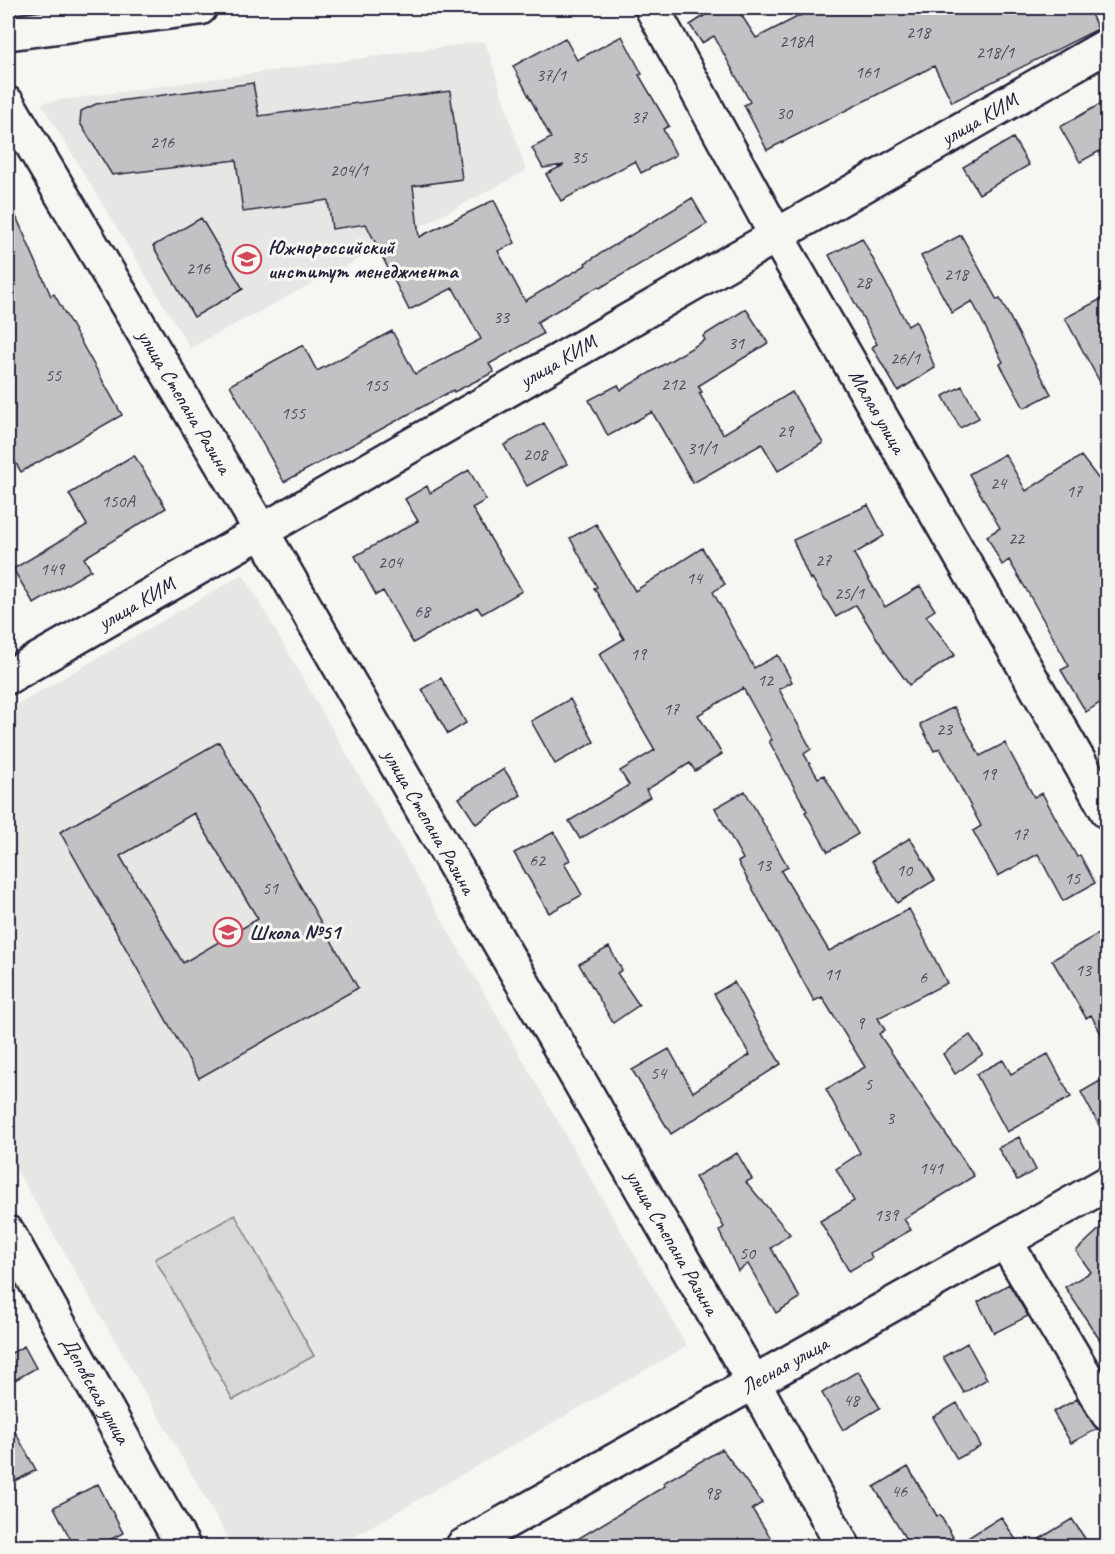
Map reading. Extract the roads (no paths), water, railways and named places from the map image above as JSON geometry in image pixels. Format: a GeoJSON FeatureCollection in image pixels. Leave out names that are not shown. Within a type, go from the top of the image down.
{"type":"FeatureCollection","features":[{"type":"Feature","properties":{"kind":"street"},"geometry":{"type":"LineString","coordinates":[[8,33],[200,8]]}},
{"type":"Feature","properties":{"kind":"street","name":"Малая улица"},"geometry":{"type":"LineString","coordinates":[[652,8],[776,235],[1107,812]]}},
{"type":"Feature","properties":{"kind":"street","name":"улица КИМ"},"geometry":{"type":"LineString","coordinates":[[8,677],[1107,45]]}},
{"type":"Feature","properties":{"kind":"street","name":"улица Степана Разина"},"geometry":{"type":"LineString","coordinates":[[8,104],[262,532],[754,1383],[843,1546]]}},
{"type":"Feature","properties":{"kind":"street","name":"Лесная улица"},"geometry":{"type":"LineString","coordinates":[[463,1546],[1107,1183]]}},
{"type":"Feature","properties":{"kind":"street","name":"Деповская улица"},"geometry":{"type":"LineString","coordinates":[[8,1233],[183,1546]]}},
{"type":"Feature","properties":{"kind":"street"},"geometry":{"type":"LineString","coordinates":[[1005,1241],[1107,1414]]}},
{"type":"Feature","properties":{"kind":"place","name":"Южнороссийский институт менеджмента"},"geometry":{"type":"Point","coordinates":[247,259]}},
{"type":"Feature","properties":{"kind":"place","name":"Школа №51"},"geometry":{"type":"Point","coordinates":[228,932]}}]}
